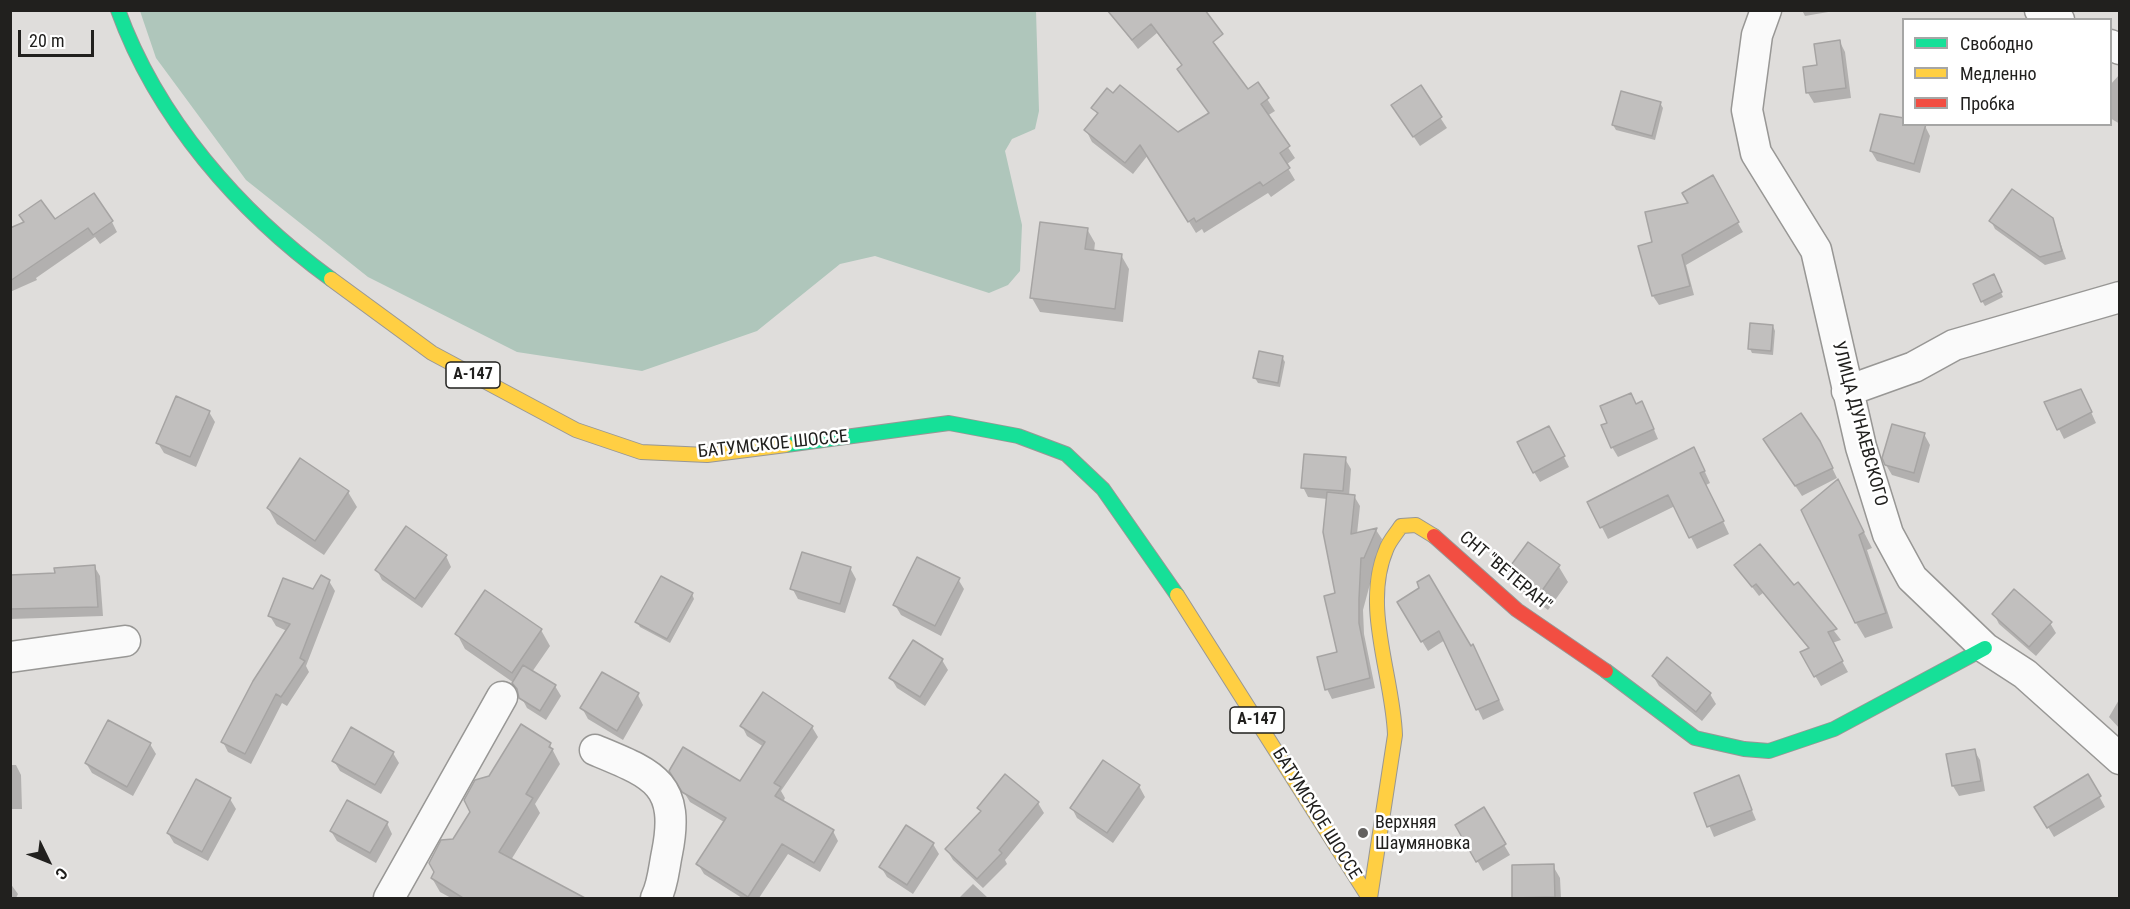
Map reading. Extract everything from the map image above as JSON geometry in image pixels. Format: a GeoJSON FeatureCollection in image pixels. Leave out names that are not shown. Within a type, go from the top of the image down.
{"type":"FeatureCollection","features":[{"type":"Feature","properties":{"kind":"main road","name":"БАТУМСКОЕ ШОССЕ"},"geometry":{"type":"LineString","coordinates":[[118,10],[131,46],[171,112],[225,187],[302,258],[432,353],[576,430],[641,452],[707,455],[949,423],[1018,435],[1066,454],[1103,489],[1188,611],[1369,898]]}},
{"type":"Feature","properties":{"kind":"main road","name":"СНТ \"ВЕТЕРАН\""},"geometry":{"type":"LineString","coordinates":[[1369,898],[1380,856],[1395,731],[1390,681],[1380,632],[1379,571],[1390,539],[1401,526],[1416,525],[1426,529],[1517,610],[1626,684],[1695,738],[1744,749],[1769,751],[1834,729],[1985,648]]}},
{"type":"Feature","properties":{"kind":"street","name":"УЛИЦА ДУНАЕВСКОГО"},"geometry":{"type":"LineString","coordinates":[[1766,10],[1757,35],[1747,110],[1756,153],[1816,250],[1861,447],[1888,534],[1912,578],[1985,648],[2025,674],[2120,759]]}},
{"type":"Feature","properties":{"kind":"street"},"geometry":{"type":"LineString","coordinates":[[2040,10],[2055,18]]}},
{"type":"Feature","properties":{"kind":"street"},"geometry":{"type":"LineString","coordinates":[[1847,391],[1914,367],[1954,345],[2120,297]]}},
{"type":"Feature","properties":{"kind":"street"},"geometry":{"type":"LineString","coordinates":[[10,657],[125,641]]}},
{"type":"Feature","properties":{"kind":"street"},"geometry":{"type":"LineString","coordinates":[[389,898],[502,697]]}},
{"type":"Feature","properties":{"kind":"street"},"geometry":{"type":"LineString","coordinates":[[596,750],[644,770],[667,794],[671,829],[656,898]]}},
{"type":"Feature","properties":{"kind":"green space"},"geometry":{"type":"Polygon","coordinates":[[[140,11],[1036,11],[1039,111],[1035,129],[1012,139],[1005,151],[1022,225],[1020,271],[1008,285],[989,293],[875,256],[840,264],[757,331],[642,371],[517,352],[368,277],[246,180],[156,58],[140,11]]]}},
{"type":"Feature","properties":{"kind":"building"},"geometry":{"type":"Polygon","coordinates":[[[1107,10],[1205,10],[1223,34],[1213,42],[1248,89],[1258,82],[1269,98],[1261,104],[1290,146],[1280,153],[1290,168],[1263,186],[1260,182],[1196,222],[1194,218],[1188,222],[1140,145],[1125,163],[1084,130],[1098,113],[1091,108],[1107,88],[1113,93],[1120,85],[1178,132],[1209,113],[1177,69],[1182,65],[1151,24],[1132,40],[1107,10]]]}},
{"type":"Feature","properties":{"kind":"building"},"geometry":{"type":"Polygon","coordinates":[[[1840,40],[1846,88],[1806,93],[1803,67],[1817,65],[1814,44],[1840,40]]]}},
{"type":"Feature","properties":{"kind":"building"},"geometry":{"type":"Polygon","coordinates":[[[1421,85],[1442,117],[1413,137],[1391,105],[1421,85]]]}},
{"type":"Feature","properties":{"kind":"building"},"geometry":{"type":"Polygon","coordinates":[[[1621,91],[1661,102],[1652,136],[1612,125],[1621,91]]]}},
{"type":"Feature","properties":{"kind":"building"},"geometry":{"type":"Polygon","coordinates":[[[1880,114],[1902,118],[1902,126],[1925,126],[1914,164],[1870,151],[1880,114]]]}},
{"type":"Feature","properties":{"kind":"building"},"geometry":{"type":"Polygon","coordinates":[[[1713,175],[1739,222],[1682,255],[1690,286],[1652,296],[1638,246],[1652,242],[1645,212],[1688,203],[1682,193],[1713,175]]]}},
{"type":"Feature","properties":{"kind":"building"},"geometry":{"type":"Polygon","coordinates":[[[2012,189],[2053,218],[2062,251],[2040,257],[1989,221],[2012,189]]]}},
{"type":"Feature","properties":{"kind":"building"},"geometry":{"type":"Polygon","coordinates":[[[94,193],[113,221],[93,235],[88,228],[10,281],[10,228],[24,222],[19,215],[41,200],[55,219],[94,193]]]}},
{"type":"Feature","properties":{"kind":"building"},"geometry":{"type":"Polygon","coordinates":[[[1040,222],[1088,228],[1085,249],[1122,254],[1115,309],[1030,298],[1040,222]]]}},
{"type":"Feature","properties":{"kind":"building"},"geometry":{"type":"Polygon","coordinates":[[[1994,274],[2002,292],[1981,302],[1973,284],[1994,274]]]}},
{"type":"Feature","properties":{"kind":"building"},"geometry":{"type":"Polygon","coordinates":[[[1750,323],[1773,325],[1771,351],[1748,349],[1750,323]]]}},
{"type":"Feature","properties":{"kind":"building"},"geometry":{"type":"Polygon","coordinates":[[[1259,351],[1283,356],[1278,383],[1253,378],[1259,351]]]}},
{"type":"Feature","properties":{"kind":"building"},"geometry":{"type":"Polygon","coordinates":[[[2081,389],[2092,412],[2057,430],[2044,402],[2081,389]]]}},
{"type":"Feature","properties":{"kind":"building"},"geometry":{"type":"Polygon","coordinates":[[[1631,393],[1636,404],[1642,401],[1654,429],[1611,448],[1601,425],[1607,423],[1600,406],[1631,393]]]}},
{"type":"Feature","properties":{"kind":"building"},"geometry":{"type":"Polygon","coordinates":[[[176,396],[210,411],[190,457],[156,443],[176,396]]]}},
{"type":"Feature","properties":{"kind":"building"},"geometry":{"type":"Polygon","coordinates":[[[1801,413],[1820,441],[1833,468],[1795,486],[1763,439],[1801,413]]]}},
{"type":"Feature","properties":{"kind":"building"},"geometry":{"type":"Polygon","coordinates":[[[1892,424],[1925,433],[1914,473],[1885,465],[1882,458],[1892,424]]]}},
{"type":"Feature","properties":{"kind":"building"},"geometry":{"type":"Polygon","coordinates":[[[1549,426],[1565,456],[1533,473],[1517,442],[1549,426]]]}},
{"type":"Feature","properties":{"kind":"building"},"geometry":{"type":"Polygon","coordinates":[[[1694,447],[1705,471],[1700,473],[1724,521],[1689,538],[1668,495],[1600,528],[1587,502],[1694,447]]]}},
{"type":"Feature","properties":{"kind":"building"},"geometry":{"type":"Polygon","coordinates":[[[1304,454],[1346,457],[1343,491],[1301,488],[1304,454]]]}},
{"type":"Feature","properties":{"kind":"building"},"geometry":{"type":"Polygon","coordinates":[[[300,458],[349,491],[315,541],[267,508],[300,458]]]}},
{"type":"Feature","properties":{"kind":"building"},"geometry":{"type":"Polygon","coordinates":[[[1838,479],[1864,532],[1859,535],[1886,613],[1855,623],[1801,510],[1838,479]]]}},
{"type":"Feature","properties":{"kind":"building"},"geometry":{"type":"Polygon","coordinates":[[[1327,492],[1355,495],[1351,534],[1377,528],[1364,558],[1361,558],[1359,599],[1359,623],[1370,678],[1325,690],[1317,657],[1337,652],[1324,596],[1335,593],[1323,532],[1327,492]]]}},
{"type":"Feature","properties":{"kind":"building"},"geometry":{"type":"Polygon","coordinates":[[[406,526],[447,555],[415,599],[375,570],[406,526]]]}},
{"type":"Feature","properties":{"kind":"building"},"geometry":{"type":"Polygon","coordinates":[[[1528,542],[1560,565],[1539,595],[1506,572],[1528,542]]]}},
{"type":"Feature","properties":{"kind":"building"},"geometry":{"type":"Polygon","coordinates":[[[1760,544],[1794,585],[1798,582],[1837,629],[1828,632],[1843,661],[1814,677],[1800,652],[1809,648],[1756,584],[1752,587],[1734,565],[1760,544]]]}},
{"type":"Feature","properties":{"kind":"building"},"geometry":{"type":"Polygon","coordinates":[[[802,552],[851,567],[840,604],[790,589],[802,552]]]}},
{"type":"Feature","properties":{"kind":"building"},"geometry":{"type":"Polygon","coordinates":[[[917,557],[960,578],[935,626],[893,605],[917,557]]]}},
{"type":"Feature","properties":{"kind":"building"},"geometry":{"type":"Polygon","coordinates":[[[95,565],[98,607],[10,609],[10,575],[55,573],[54,568],[95,565]]]}},
{"type":"Feature","properties":{"kind":"building"},"geometry":{"type":"Polygon","coordinates":[[[321,575],[330,580],[300,658],[305,661],[281,697],[276,694],[245,754],[221,742],[253,681],[290,624],[268,616],[283,578],[313,589],[321,575]]]}},
{"type":"Feature","properties":{"kind":"building"},"geometry":{"type":"Polygon","coordinates":[[[1429,575],[1471,646],[1473,644],[1499,700],[1476,710],[1439,631],[1421,642],[1397,602],[1419,588],[1417,582],[1429,575]]]}},
{"type":"Feature","properties":{"kind":"building"},"geometry":{"type":"Polygon","coordinates":[[[661,576],[693,593],[667,639],[635,622],[661,576]]]}},
{"type":"Feature","properties":{"kind":"building"},"geometry":{"type":"Polygon","coordinates":[[[2014,589],[2052,622],[2029,647],[1992,614],[2014,589]]]}},
{"type":"Feature","properties":{"kind":"building"},"geometry":{"type":"Polygon","coordinates":[[[485,590],[542,629],[512,673],[455,634],[485,590]]]}},
{"type":"Feature","properties":{"kind":"building"},"geometry":{"type":"Polygon","coordinates":[[[913,640],[943,659],[920,697],[889,678],[913,640]]]}},
{"type":"Feature","properties":{"kind":"building"},"geometry":{"type":"Polygon","coordinates":[[[1667,657],[1711,693],[1696,712],[1652,676],[1667,657]]]}},
{"type":"Feature","properties":{"kind":"building"},"geometry":{"type":"Polygon","coordinates":[[[523,665],[556,685],[540,711],[519,698],[517,689],[512,683],[523,665]]]}},
{"type":"Feature","properties":{"kind":"building"},"geometry":{"type":"Polygon","coordinates":[[[602,672],[639,693],[617,731],[580,708],[602,672]]]}},
{"type":"Feature","properties":{"kind":"building"},"geometry":{"type":"Polygon","coordinates":[[[763,692],[813,726],[774,783],[781,787],[775,796],[834,830],[814,863],[782,844],[748,897],[696,864],[726,818],[682,792],[669,771],[683,747],[740,781],[765,742],[740,726],[763,692]]]}},
{"type":"Feature","properties":{"kind":"building"},"geometry":{"type":"Polygon","coordinates":[[[108,720],[151,743],[127,787],[85,763],[108,720]]]}},
{"type":"Feature","properties":{"kind":"building"},"geometry":{"type":"Polygon","coordinates":[[[521,724],[551,743],[549,747],[553,749],[526,794],[533,798],[499,852],[585,898],[463,898],[431,878],[434,872],[429,863],[441,840],[453,839],[470,812],[464,800],[475,780],[489,776],[521,724]]]}},
{"type":"Feature","properties":{"kind":"building"},"geometry":{"type":"Polygon","coordinates":[[[351,727],[394,752],[375,785],[332,761],[351,727]]]}},
{"type":"Feature","properties":{"kind":"building"},"geometry":{"type":"Polygon","coordinates":[[[1975,749],[1981,781],[1952,786],[1946,754],[1975,749]]]}},
{"type":"Feature","properties":{"kind":"building"},"geometry":{"type":"Polygon","coordinates":[[[1103,760],[1140,785],[1107,833],[1070,808],[1103,760]]]}},
{"type":"Feature","properties":{"kind":"building"},"geometry":{"type":"Polygon","coordinates":[[[1005,774],[1039,802],[999,850],[1002,853],[977,879],[945,849],[981,811],[977,808],[1005,774]]]}},
{"type":"Feature","properties":{"kind":"building"},"geometry":{"type":"Polygon","coordinates":[[[2088,774],[2101,796],[2047,828],[2034,807],[2088,774]]]}},
{"type":"Feature","properties":{"kind":"building"},"geometry":{"type":"Polygon","coordinates":[[[1739,775],[1752,810],[1707,827],[1694,793],[1739,775]]]}},
{"type":"Feature","properties":{"kind":"building"},"geometry":{"type":"Polygon","coordinates":[[[196,779],[231,798],[202,852],[167,833],[196,779]]]}},
{"type":"Feature","properties":{"kind":"building"},"geometry":{"type":"Polygon","coordinates":[[[347,800],[388,822],[370,853],[330,831],[347,800]]]}},
{"type":"Feature","properties":{"kind":"building"},"geometry":{"type":"Polygon","coordinates":[[[1484,807],[1506,844],[1476,862],[1455,825],[1484,807]]]}},
{"type":"Feature","properties":{"kind":"building"},"geometry":{"type":"Polygon","coordinates":[[[906,825],[934,843],[907,885],[879,867],[906,825]]]}},
{"type":"Feature","properties":{"kind":"building"},"geometry":{"type":"Polygon","coordinates":[[[1554,864],[1555,897],[1512,898],[1512,865],[1554,864]]]}},
{"type":"Feature","properties":{"kind":"traffic: fast"},"geometry":{"type":"LineString","coordinates":[[118,10],[155,88],[178,125],[205,160],[264,224],[331,279]]}},
{"type":"Feature","properties":{"kind":"traffic: fast"},"geometry":{"type":"LineString","coordinates":[[786,445],[949,423],[1018,436],[1066,454],[1103,489],[1177,595]]}},
{"type":"Feature","properties":{"kind":"traffic: fast"},"geometry":{"type":"LineString","coordinates":[[1606,671],[1695,738],[1744,749],[1769,751],[1834,729],[1985,648]]}},
{"type":"Feature","properties":{"kind":"traffic: slow"},"geometry":{"type":"LineString","coordinates":[[331,279],[432,353],[576,430],[641,452],[707,455],[786,445]]}},
{"type":"Feature","properties":{"kind":"traffic: slow"},"geometry":{"type":"LineString","coordinates":[[1370,898],[1395,735],[1378,618],[1379,572],[1387,547],[1401,526],[1416,525],[1434,536]]}},
{"type":"Feature","properties":{"kind":"traffic: slow"},"geometry":{"type":"LineString","coordinates":[[1177,595],[1369,898]]}},
{"type":"Feature","properties":{"kind":"traffic: jam"},"geometry":{"type":"LineString","coordinates":[[1434,536],[1517,610],[1606,671]]}},
{"type":"Feature","properties":{"kind":"place","name":"Верхняя Шаумяновка"},"geometry":{"type":"Point","coordinates":[1363,833]}}]}
